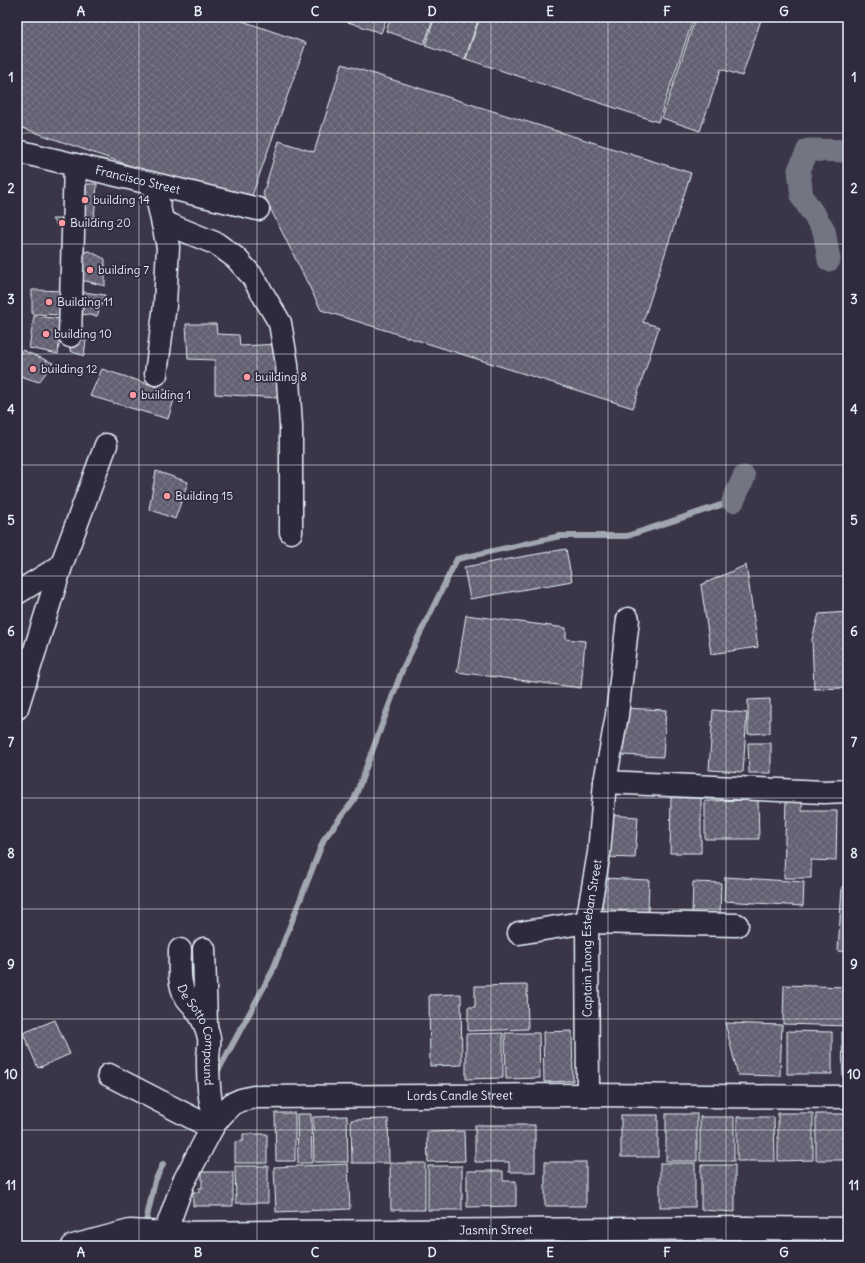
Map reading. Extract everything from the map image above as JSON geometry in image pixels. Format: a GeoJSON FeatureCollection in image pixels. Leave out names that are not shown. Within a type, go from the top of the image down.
{"type":"FeatureCollection","features":[{"type":"Feature","properties":{"kind":"street","name":"Francisco Street"},"geometry":{"type":"LineString","coordinates":[[17,151],[258,209]]}},
{"type":"Feature","properties":{"kind":"street"},"geometry":{"type":"LineString","coordinates":[[70,336],[75,165]]}},
{"type":"Feature","properties":{"kind":"street"},"geometry":{"type":"LineString","coordinates":[[154,184],[168,247],[165,304],[156,374]]}},
{"type":"Feature","properties":{"kind":"street"},"geometry":{"type":"LineString","coordinates":[[162,222],[217,244],[236,258],[252,276],[280,323],[287,364],[290,426],[290,532]]}},
{"type":"Feature","properties":{"kind":"street"},"geometry":{"type":"LineString","coordinates":[[17,708],[61,566],[106,445]]}},
{"type":"Feature","properties":{"kind":"street"},"geometry":{"type":"LineString","coordinates":[[17,593],[61,566]]}},
{"type":"Feature","properties":{"kind":"street","name":"Captain Inong Esteban Street"},"geometry":{"type":"LineString","coordinates":[[588,1095],[587,922],[599,853],[605,782],[617,715],[628,618]]}},
{"type":"Feature","properties":{"kind":"street"},"geometry":{"type":"LineString","coordinates":[[605,782],[848,791]]}},
{"type":"Feature","properties":{"kind":"street"},"geometry":{"type":"LineString","coordinates":[[519,933],[587,922],[737,925]]}},
{"type":"Feature","properties":{"kind":"street"},"geometry":{"type":"LineString","coordinates":[[204,949],[206,1029]]}},
{"type":"Feature","properties":{"kind":"street","name":"De Sotto Compound"},"geometry":{"type":"LineString","coordinates":[[180,950],[180,975],[182,989],[185,997],[192,1003],[200,1016],[209,1038],[208,1070],[214,1124]]}},
{"type":"Feature","properties":{"kind":"street"},"geometry":{"type":"LineString","coordinates":[[110,1075],[214,1124]]}},
{"type":"Feature","properties":{"kind":"street","name":"Lords Candle Street"},"geometry":{"type":"LineString","coordinates":[[164,1240],[183,1183],[214,1124],[232,1104],[254,1097],[588,1095],[848,1097]]}},
{"type":"Feature","properties":{"kind":"street","name":"Jasmin Street"},"geometry":{"type":"LineString","coordinates":[[73,1246],[130,1231],[164,1240],[752,1237],[848,1229]]}},
{"type":"Feature","properties":{"kind":"building"},"geometry":{"type":"Polygon","coordinates":[[[17,17],[231,17],[306,43],[248,207],[17,126],[17,17]]]}},
{"type":"Feature","properties":{"kind":"building"},"geometry":{"type":"Polygon","coordinates":[[[333,17],[387,17],[381,33],[333,17]]]}},
{"type":"Feature","properties":{"kind":"building"},"geometry":{"type":"Polygon","coordinates":[[[391,17],[434,17],[424,44],[386,31],[391,17]]]}},
{"type":"Feature","properties":{"kind":"building"},"geometry":{"type":"Polygon","coordinates":[[[435,17],[479,17],[465,59],[425,46],[435,17]]]}},
{"type":"Feature","properties":{"kind":"building"},"geometry":{"type":"Polygon","coordinates":[[[480,17],[694,17],[658,122],[466,59],[480,17]]]}},
{"type":"Feature","properties":{"kind":"building"},"geometry":{"type":"Polygon","coordinates":[[[696,17],[762,17],[742,76],[721,69],[700,131],[662,118],[696,17]]]}},
{"type":"Feature","properties":{"kind":"building"},"geometry":{"type":"Polygon","coordinates":[[[342,64],[691,173],[643,322],[659,327],[633,408],[321,310],[263,194],[279,141],[314,152],[342,64]]]}},
{"type":"Feature","properties":{"kind":"building","name":"building 14"},"geometry":{"type":"Polygon","coordinates":[[[75,184],[97,184],[94,218],[76,217],[75,184]]]}},
{"type":"Feature","properties":{"kind":"building","name":"Building 20"},"geometry":{"type":"Polygon","coordinates":[[[52,219],[67,219],[69,228],[58,227],[52,219]]]}},
{"type":"Feature","properties":{"kind":"building","name":"building 7"},"geometry":{"type":"Polygon","coordinates":[[[89,251],[105,259],[105,286],[86,281],[74,282],[75,254],[89,251]]]}},
{"type":"Feature","properties":{"kind":"building","name":"Building 11"},"geometry":{"type":"Polygon","coordinates":[[[32,290],[66,291],[65,315],[32,314],[32,290]]]}},
{"type":"Feature","properties":{"kind":"building"},"geometry":{"type":"Polygon","coordinates":[[[76,291],[105,295],[97,316],[72,313],[76,291]]]}},
{"type":"Feature","properties":{"kind":"building","name":"building 10"},"geometry":{"type":"Polygon","coordinates":[[[34,316],[62,319],[58,354],[29,348],[34,316]]]}},
{"type":"Feature","properties":{"kind":"building","name":"building 8"},"geometry":{"type":"Polygon","coordinates":[[[186,324],[216,324],[217,334],[239,335],[240,346],[280,344],[279,398],[215,394],[215,360],[188,359],[186,324]]]}},
{"type":"Feature","properties":{"kind":"building"},"geometry":{"type":"Polygon","coordinates":[[[72,336],[86,340],[84,356],[70,351],[72,336]]]}},
{"type":"Feature","properties":{"kind":"building","name":"building 12"},"geometry":{"type":"Polygon","coordinates":[[[22,350],[53,363],[39,382],[17,375],[17,359],[22,350]]]}},
{"type":"Feature","properties":{"kind":"building","name":"building 1"},"geometry":{"type":"Polygon","coordinates":[[[102,369],[176,393],[168,419],[90,396],[102,369]]]}},
{"type":"Feature","properties":{"kind":"building","name":"Building 15"},"geometry":{"type":"Polygon","coordinates":[[[156,471],[188,482],[175,519],[149,509],[156,471]]]}},
{"type":"Feature","properties":{"kind":"building"},"geometry":{"type":"Polygon","coordinates":[[[566,549],[572,581],[470,599],[464,567],[566,549]]]}},
{"type":"Feature","properties":{"kind":"building"},"geometry":{"type":"Polygon","coordinates":[[[746,565],[758,647],[711,654],[701,585],[746,565]]]}},
{"type":"Feature","properties":{"kind":"building"},"geometry":{"type":"Polygon","coordinates":[[[848,612],[848,696],[842,688],[814,689],[812,639],[819,614],[848,612]]]}},
{"type":"Feature","properties":{"kind":"building"},"geometry":{"type":"Polygon","coordinates":[[[466,615],[566,628],[566,639],[585,641],[581,688],[457,672],[466,615]]]}},
{"type":"Feature","properties":{"kind":"building"},"geometry":{"type":"Polygon","coordinates":[[[770,699],[770,733],[748,734],[748,700],[770,699]]]}},
{"type":"Feature","properties":{"kind":"building"},"geometry":{"type":"Polygon","coordinates":[[[623,708],[666,710],[663,757],[621,755],[623,708]]]}},
{"type":"Feature","properties":{"kind":"building"},"geometry":{"type":"Polygon","coordinates":[[[713,710],[747,713],[743,772],[709,770],[713,710]]]}},
{"type":"Feature","properties":{"kind":"building"},"geometry":{"type":"Polygon","coordinates":[[[748,743],[771,743],[771,773],[749,773],[748,743]]]}},
{"type":"Feature","properties":{"kind":"building"},"geometry":{"type":"Polygon","coordinates":[[[671,796],[701,796],[701,853],[670,853],[671,796]]]}},
{"type":"Feature","properties":{"kind":"building"},"geometry":{"type":"Polygon","coordinates":[[[758,800],[759,839],[705,839],[705,801],[758,800]]]}},
{"type":"Feature","properties":{"kind":"building"},"geometry":{"type":"Polygon","coordinates":[[[786,800],[802,800],[802,811],[837,811],[836,861],[811,860],[811,878],[784,878],[786,800]]]}},
{"type":"Feature","properties":{"kind":"building"},"geometry":{"type":"Polygon","coordinates":[[[607,815],[638,817],[635,858],[604,857],[607,815]]]}},
{"type":"Feature","properties":{"kind":"building"},"geometry":{"type":"Polygon","coordinates":[[[725,877],[804,882],[803,906],[724,901],[725,877]]]}},
{"type":"Feature","properties":{"kind":"building"},"geometry":{"type":"Polygon","coordinates":[[[603,878],[649,880],[648,913],[602,912],[603,878]]]}},
{"type":"Feature","properties":{"kind":"building"},"geometry":{"type":"Polygon","coordinates":[[[693,882],[721,883],[720,915],[692,914],[693,882]]]}},
{"type":"Feature","properties":{"kind":"building"},"geometry":{"type":"Polygon","coordinates":[[[848,886],[848,952],[838,951],[842,887],[848,886]]]}},
{"type":"Feature","properties":{"kind":"building"},"geometry":{"type":"Polygon","coordinates":[[[527,985],[528,1029],[468,1031],[468,1007],[475,1007],[475,986],[527,985]]]}},
{"type":"Feature","properties":{"kind":"building"},"geometry":{"type":"Polygon","coordinates":[[[784,985],[848,987],[848,1026],[783,1024],[784,985]]]}},
{"type":"Feature","properties":{"kind":"building"},"geometry":{"type":"Polygon","coordinates":[[[461,994],[462,1065],[430,1066],[429,995],[461,994]]]}},
{"type":"Feature","properties":{"kind":"building"},"geometry":{"type":"Polygon","coordinates":[[[55,1020],[70,1054],[38,1068],[23,1033],[55,1020]]]}},
{"type":"Feature","properties":{"kind":"building"},"geometry":{"type":"Polygon","coordinates":[[[725,1023],[782,1025],[780,1076],[738,1075],[725,1023]]]}},
{"type":"Feature","properties":{"kind":"building"},"geometry":{"type":"Polygon","coordinates":[[[572,1031],[573,1081],[544,1082],[543,1032],[572,1031]]]}},
{"type":"Feature","properties":{"kind":"building"},"geometry":{"type":"Polygon","coordinates":[[[787,1031],[832,1032],[832,1074],[787,1074],[787,1031]]]}},
{"type":"Feature","properties":{"kind":"building"},"geometry":{"type":"Polygon","coordinates":[[[842,1032],[848,1032],[848,1077],[843,1077],[842,1032]]]}},
{"type":"Feature","properties":{"kind":"building"},"geometry":{"type":"Polygon","coordinates":[[[503,1033],[503,1078],[466,1079],[466,1034],[503,1033]]]}},
{"type":"Feature","properties":{"kind":"building"},"geometry":{"type":"Polygon","coordinates":[[[505,1033],[539,1033],[540,1078],[506,1079],[505,1033]]]}},
{"type":"Feature","properties":{"kind":"building"},"geometry":{"type":"Polygon","coordinates":[[[275,1113],[295,1113],[295,1161],[276,1161],[275,1113]]]}},
{"type":"Feature","properties":{"kind":"building"},"geometry":{"type":"Polygon","coordinates":[[[778,1113],[813,1113],[813,1160],[778,1161],[778,1113]]]}},
{"type":"Feature","properties":{"kind":"building"},"geometry":{"type":"Polygon","coordinates":[[[297,1114],[311,1114],[312,1163],[298,1163],[297,1114]]]}},
{"type":"Feature","properties":{"kind":"building"},"geometry":{"type":"Polygon","coordinates":[[[666,1114],[697,1114],[697,1161],[666,1161],[666,1114]]]}},
{"type":"Feature","properties":{"kind":"building"},"geometry":{"type":"Polygon","coordinates":[[[816,1114],[848,1114],[848,1160],[816,1160],[816,1114]]]}},
{"type":"Feature","properties":{"kind":"building"},"geometry":{"type":"Polygon","coordinates":[[[621,1115],[658,1115],[658,1157],[621,1157],[621,1115]]]}},
{"type":"Feature","properties":{"kind":"building"},"geometry":{"type":"Polygon","coordinates":[[[347,1116],[348,1162],[314,1162],[313,1117],[347,1116]]]}},
{"type":"Feature","properties":{"kind":"building"},"geometry":{"type":"Polygon","coordinates":[[[700,1117],[734,1117],[734,1161],[700,1161],[700,1117]]]}},
{"type":"Feature","properties":{"kind":"building"},"geometry":{"type":"Polygon","coordinates":[[[737,1117],[774,1117],[775,1161],[737,1161],[737,1117]]]}},
{"type":"Feature","properties":{"kind":"building"},"geometry":{"type":"Polygon","coordinates":[[[388,1119],[389,1163],[352,1163],[351,1120],[388,1119]]]}},
{"type":"Feature","properties":{"kind":"building"},"geometry":{"type":"Polygon","coordinates":[[[475,1125],[535,1125],[535,1172],[509,1172],[509,1162],[475,1162],[475,1125]]]}},
{"type":"Feature","properties":{"kind":"building"},"geometry":{"type":"Polygon","coordinates":[[[464,1131],[465,1161],[428,1162],[427,1132],[464,1131]]]}},
{"type":"Feature","properties":{"kind":"building"},"geometry":{"type":"Polygon","coordinates":[[[243,1134],[267,1134],[267,1163],[235,1163],[235,1142],[243,1141],[243,1134]]]}},
{"type":"Feature","properties":{"kind":"building"},"geometry":{"type":"Polygon","coordinates":[[[545,1162],[586,1162],[586,1206],[545,1206],[545,1162]]]}},
{"type":"Feature","properties":{"kind":"building"},"geometry":{"type":"Polygon","coordinates":[[[390,1163],[425,1163],[425,1210],[391,1210],[390,1163]]]}},
{"type":"Feature","properties":{"kind":"building"},"geometry":{"type":"Polygon","coordinates":[[[660,1163],[695,1163],[695,1207],[660,1207],[660,1163]]]}},
{"type":"Feature","properties":{"kind":"building"},"geometry":{"type":"Polygon","coordinates":[[[348,1164],[350,1209],[276,1212],[274,1167],[348,1164]]]}},
{"type":"Feature","properties":{"kind":"building"},"geometry":{"type":"Polygon","coordinates":[[[701,1165],[735,1165],[735,1212],[701,1210],[701,1165]]]}},
{"type":"Feature","properties":{"kind":"building"},"geometry":{"type":"Polygon","coordinates":[[[235,1166],[268,1166],[268,1203],[236,1203],[235,1166]]]}},
{"type":"Feature","properties":{"kind":"building"},"geometry":{"type":"Polygon","coordinates":[[[428,1166],[462,1166],[462,1210],[428,1210],[428,1166]]]}},
{"type":"Feature","properties":{"kind":"building"},"geometry":{"type":"Polygon","coordinates":[[[467,1171],[503,1171],[503,1181],[516,1181],[516,1206],[467,1207],[467,1171]]]}},
{"type":"Feature","properties":{"kind":"building"},"geometry":{"type":"Polygon","coordinates":[[[202,1172],[233,1172],[233,1206],[193,1206],[193,1192],[199,1192],[199,1188],[202,1188],[202,1172]]]}},
{"type":"Feature","properties":{"kind":"building"},"geometry":{"type":"Polygon","coordinates":[[[574,1238],[691,1238],[691,1246],[574,1246],[574,1238]]]}},
{"type":"Feature","properties":{"kind":"waterway"},"geometry":{"type":"LineString","coordinates":[[829,260],[824,230],[802,197],[799,170],[808,150],[848,151]]}},
{"type":"Feature","properties":{"kind":"waterway"},"geometry":{"type":"LineString","coordinates":[[733,501],[744,477]]}},
{"type":"Feature","properties":{"kind":"waterway"},"geometry":{"type":"LineString","coordinates":[[219,1069],[272,972],[324,839],[354,800],[403,668],[457,559],[560,536],[627,536],[733,501]]}},
{"type":"Feature","properties":{"kind":"waterway"},"geometry":{"type":"LineString","coordinates":[[145,1226],[155,1181],[163,1164]]}},
{"type":"Feature","properties":{"kind":"waterway"},"geometry":{"type":"LineString","coordinates":[[136,1246],[141,1237]]}},
{"type":"Feature","properties":{"kind":"place","name":"building 14"},"geometry":{"type":"Point","coordinates":[85,200]}},
{"type":"Feature","properties":{"kind":"place","name":"Building 20"},"geometry":{"type":"Point","coordinates":[62,223]}},
{"type":"Feature","properties":{"kind":"place","name":"building 7"},"geometry":{"type":"Point","coordinates":[90,270]}},
{"type":"Feature","properties":{"kind":"place","name":"Building 11"},"geometry":{"type":"Point","coordinates":[49,302]}},
{"type":"Feature","properties":{"kind":"place","name":"building 10"},"geometry":{"type":"Point","coordinates":[46,334]}},
{"type":"Feature","properties":{"kind":"place","name":"building 12"},"geometry":{"type":"Point","coordinates":[33,369]}},
{"type":"Feature","properties":{"kind":"place","name":"building 8"},"geometry":{"type":"Point","coordinates":[247,377]}},
{"type":"Feature","properties":{"kind":"place","name":"building 1"},"geometry":{"type":"Point","coordinates":[133,395]}},
{"type":"Feature","properties":{"kind":"place","name":"Building 15"},"geometry":{"type":"Point","coordinates":[167,496]}}]}
